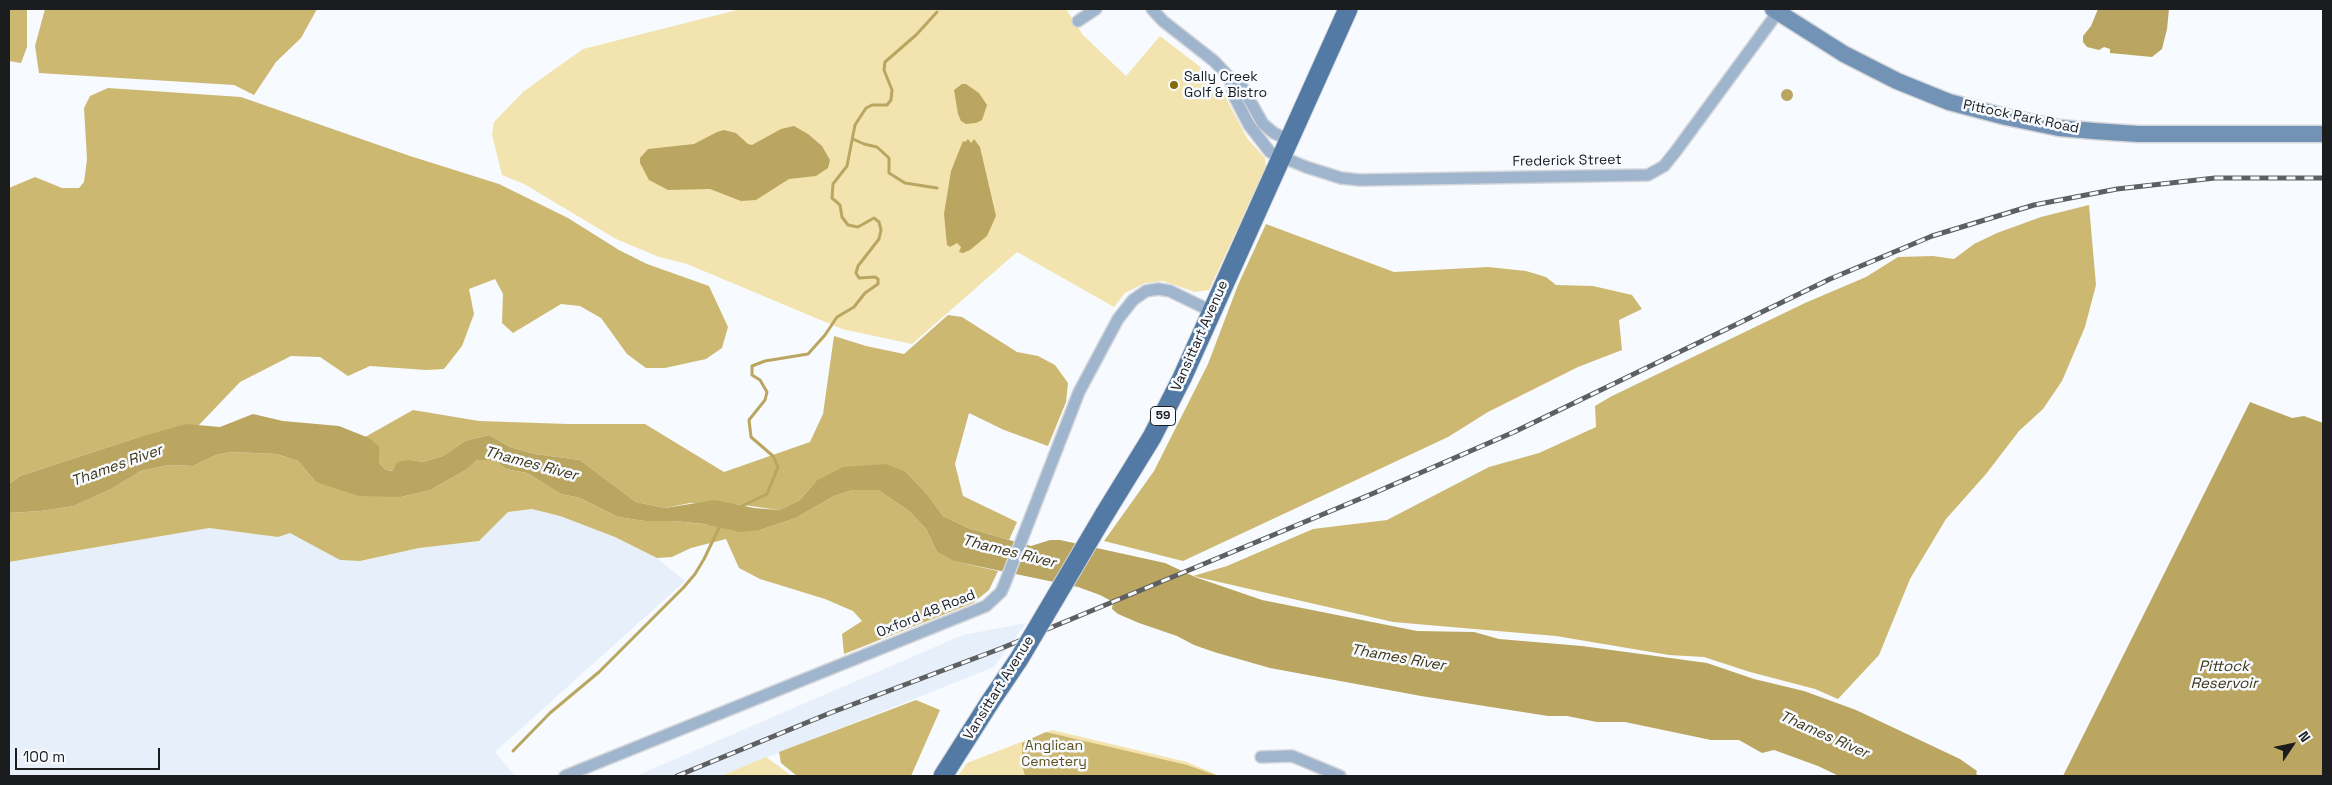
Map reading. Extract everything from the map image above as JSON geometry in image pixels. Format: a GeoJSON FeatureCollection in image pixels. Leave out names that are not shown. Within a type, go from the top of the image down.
{"type":"FeatureCollection","features":[{"type":"Feature","properties":{"kind":"main road","name":"Vansittart Avenue"},"geometry":{"type":"LineString","coordinates":[[943,776],[1019,659],[1165,412],[1348,9]]}},
{"type":"Feature","properties":{"kind":"main road","name":"Pittock Park Road"},"geometry":{"type":"LineString","coordinates":[[1776,10],[1844,54],[1897,80],[1950,102],[2006,117],[2059,128],[2094,132],[2138,134],[2323,134]]}},
{"type":"Feature","properties":{"kind":"street"},"geometry":{"type":"LineString","coordinates":[[1078,21],[1096,9]]}},
{"type":"Feature","properties":{"kind":"street"},"geometry":{"type":"LineString","coordinates":[[1152,9],[1163,21],[1214,61],[1230,78],[1240,84],[1263,124],[1274,133],[1285,148],[1270,152],[1254,136],[1234,96],[1230,78]]}},
{"type":"Feature","properties":{"kind":"street","name":"Frederick Street"},"geometry":{"type":"LineString","coordinates":[[1285,148],[1306,167],[1342,178],[1360,180],[1653,173],[1664,166],[1676,151],[1776,10]]}},
{"type":"Feature","properties":{"kind":"street","name":"Oxford 48 Road"},"geometry":{"type":"LineString","coordinates":[[565,776],[986,606],[1001,592],[1005,584],[1080,392],[1118,319],[1133,300],[1146,292],[1158,289],[1170,291],[1211,311]]}},
{"type":"Feature","properties":{"kind":"street"},"geometry":{"type":"LineString","coordinates":[[1261,757],[1292,756],[1340,776]]}},
{"type":"Feature","properties":{"kind":"shaded area"},"geometry":{"type":"Polygon","coordinates":[[[533,509],[560,516],[615,537],[657,558],[685,581],[495,752],[515,776],[9,776],[9,562],[209,528],[278,537],[289,532],[340,560],[360,561],[419,548],[479,541],[508,512],[533,509]]]}},
{"type":"Feature","properties":{"kind":"shaded area"},"geometry":{"type":"Polygon","coordinates":[[[1026,623],[994,667],[720,776],[636,776],[963,635],[1026,623]]]}},
{"type":"Feature","properties":{"kind":"green space"},"geometry":{"type":"Polygon","coordinates":[[[9,9],[27,9],[27,47],[21,63],[9,61],[9,9]]]}},
{"type":"Feature","properties":{"kind":"green space"},"geometry":{"type":"Polygon","coordinates":[[[45,9],[317,9],[301,38],[276,62],[254,95],[234,85],[39,73],[35,46],[45,9]]]}},
{"type":"Feature","properties":{"kind":"green space"},"geometry":{"type":"Polygon","coordinates":[[[741,9],[1066,9],[1083,35],[1126,76],[1160,36],[1199,66],[1210,79],[1218,83],[1247,138],[1265,158],[1266,167],[1209,290],[1195,292],[1163,281],[1145,283],[1125,293],[1114,307],[1017,252],[912,344],[842,329],[687,264],[659,257],[616,239],[524,184],[502,175],[492,135],[494,122],[523,92],[583,49],[741,9]]]}},
{"type":"Feature","properties":{"kind":"green space"},"geometry":{"type":"Polygon","coordinates":[[[108,88],[241,97],[410,156],[499,184],[568,218],[619,250],[647,264],[709,286],[728,327],[722,348],[706,359],[665,368],[646,368],[627,354],[601,318],[580,306],[561,304],[513,333],[502,323],[503,294],[495,279],[469,289],[474,314],[462,346],[444,369],[426,370],[370,366],[348,376],[320,357],[291,356],[240,382],[199,425],[133,439],[20,476],[9,484],[9,188],[35,177],[62,188],[79,188],[84,182],[87,159],[84,108],[90,96],[108,88]]]}},
{"type":"Feature","properties":{"kind":"green space"},"geometry":{"type":"Polygon","coordinates":[[[2089,205],[2096,285],[2085,327],[2062,381],[2043,409],[2019,431],[1986,474],[1946,519],[1910,579],[1879,655],[1838,699],[1815,689],[1750,672],[1704,657],[1669,655],[1556,636],[1393,622],[1193,576],[1227,566],[1313,529],[1387,520],[1489,467],[1539,453],[1596,427],[1595,406],[1612,396],[1805,303],[1866,277],[1898,257],[1933,256],[1954,259],[1974,244],[1997,233],[2041,217],[2089,205]]]}},
{"type":"Feature","properties":{"kind":"green space"},"geometry":{"type":"Polygon","coordinates":[[[1266,224],[1394,272],[1488,267],[1526,271],[1546,277],[1556,285],[1593,286],[1632,295],[1642,309],[1619,320],[1622,350],[1578,367],[1488,412],[1448,437],[1183,561],[1104,541],[1154,471],[1208,364],[1238,285],[1266,224]]]}},
{"type":"Feature","properties":{"kind":"green space"},"geometry":{"type":"Polygon","coordinates":[[[948,315],[962,317],[1017,352],[1038,356],[1055,365],[1068,383],[1066,402],[1048,446],[1004,430],[969,413],[955,464],[963,496],[1017,522],[1009,540],[968,528],[943,516],[927,494],[906,472],[816,481],[800,500],[779,510],[743,505],[690,503],[665,508],[636,502],[580,460],[535,454],[510,447],[489,435],[465,441],[443,456],[423,462],[410,460],[394,471],[386,470],[379,463],[379,446],[365,437],[413,410],[479,421],[645,424],[724,472],[810,442],[823,414],[834,336],[866,346],[904,354],[948,315]]]}},
{"type":"Feature","properties":{"kind":"green space"},"geometry":{"type":"Polygon","coordinates":[[[231,452],[277,454],[298,461],[316,482],[401,497],[430,490],[466,470],[477,460],[494,460],[506,469],[527,473],[561,494],[580,498],[618,517],[645,521],[674,521],[760,530],[796,518],[834,496],[853,490],[878,490],[909,511],[926,529],[937,552],[953,561],[998,571],[989,590],[973,603],[844,654],[842,634],[862,621],[853,611],[825,599],[760,579],[739,568],[726,539],[691,548],[672,557],[657,558],[615,537],[560,516],[532,509],[508,512],[479,541],[419,548],[360,561],[340,560],[290,533],[278,537],[209,528],[9,562],[9,513],[74,506],[111,489],[141,471],[169,465],[193,466],[216,455],[231,452]]]}},
{"type":"Feature","properties":{"kind":"green space"},"geometry":{"type":"Polygon","coordinates":[[[916,700],[940,710],[911,776],[797,776],[781,763],[779,752],[916,700]]]}},
{"type":"Feature","properties":{"kind":"green space","name":"Anglican Cemetery"},"geometry":{"type":"Polygon","coordinates":[[[1052,730],[1187,762],[1220,776],[958,776],[967,763],[1052,730]]]}},
{"type":"Feature","properties":{"kind":"green space","name":"Anglican Cemetery"},"geometry":{"type":"Polygon","coordinates":[[[1046,732],[1187,765],[1218,776],[1025,776],[1022,765],[1022,743],[1046,732]]]}},
{"type":"Feature","properties":{"kind":"green space"},"geometry":{"type":"Polygon","coordinates":[[[766,757],[792,776],[721,776],[766,757]]]}},
{"type":"Feature","properties":{"kind":"water"},"geometry":{"type":"Polygon","coordinates":[[[2098,9],[2169,9],[2162,49],[2152,57],[2110,53],[2110,49],[2104,47],[2099,50],[2087,47],[2083,42],[2083,36],[2091,26],[2098,9]]]}},
{"type":"Feature","properties":{"kind":"water"},"geometry":{"type":"Polygon","coordinates":[[[962,84],[966,84],[979,93],[987,105],[982,120],[976,123],[966,124],[961,121],[958,114],[954,90],[962,84]]]}},
{"type":"Feature","properties":{"kind":"water"},"geometry":{"type":"Polygon","coordinates":[[[1785,89],[1789,89],[1793,95],[1789,101],[1785,101],[1781,97],[1781,93],[1785,89]]]}},
{"type":"Feature","properties":{"kind":"water"},"geometry":{"type":"Polygon","coordinates":[[[794,126],[808,134],[822,146],[830,160],[828,168],[816,176],[789,179],[756,200],[741,201],[710,189],[668,190],[649,180],[640,163],[640,158],[648,149],[694,144],[724,130],[736,133],[748,144],[752,145],[781,129],[794,126]]]}},
{"type":"Feature","properties":{"kind":"water"},"geometry":{"type":"Polygon","coordinates":[[[968,139],[971,143],[974,139],[980,147],[996,216],[987,236],[970,250],[963,253],[959,252],[961,247],[957,243],[950,247],[947,245],[944,214],[951,171],[963,141],[965,142],[968,139]]]}},
{"type":"Feature","properties":{"kind":"water","name":"Pittock Reservoir"},"geometry":{"type":"Polygon","coordinates":[[[2250,402],[2292,418],[2304,416],[2323,423],[2323,776],[2063,776],[2250,402]]]}},
{"type":"Feature","properties":{"kind":"water","name":"Thames River"},"geometry":{"type":"Polygon","coordinates":[[[253,414],[283,421],[339,426],[369,438],[379,446],[379,463],[386,470],[393,471],[397,462],[410,460],[423,462],[443,456],[465,441],[489,435],[510,447],[535,454],[580,460],[636,502],[665,508],[715,500],[754,508],[779,510],[800,500],[816,481],[843,467],[886,464],[906,472],[927,494],[943,516],[968,528],[1009,540],[1031,546],[1050,540],[1060,540],[1165,563],[1195,577],[1262,600],[1417,631],[1474,632],[1499,639],[1582,646],[1707,663],[1754,679],[1804,691],[1856,710],[1960,759],[1977,771],[1976,774],[1980,776],[1839,776],[1774,750],[1762,753],[1739,740],[1711,740],[1625,722],[1597,722],[1567,716],[1548,716],[1421,696],[1270,668],[1214,652],[1194,645],[1177,636],[1139,623],[1118,614],[1112,609],[1113,602],[1078,587],[953,561],[937,552],[926,529],[909,511],[878,490],[853,490],[834,496],[796,518],[760,530],[740,532],[704,524],[645,521],[618,517],[580,498],[561,494],[527,473],[506,469],[494,460],[477,460],[466,470],[430,490],[401,497],[359,496],[316,482],[298,461],[277,454],[231,452],[216,455],[193,466],[169,465],[141,471],[111,489],[74,506],[9,513],[9,484],[20,476],[133,439],[186,424],[220,427],[253,414]]]}},
{"type":"Feature","properties":{"kind":"waterway"},"geometry":{"type":"LineString","coordinates":[[740,507],[767,494],[778,467],[773,456],[751,437],[749,420],[765,400],[767,392],[760,380],[752,375],[752,366],[765,361],[808,354],[825,335],[837,317],[854,307],[865,293],[878,284],[878,279],[875,277],[859,278],[856,273],[858,266],[879,239],[881,230],[879,222],[874,218],[858,227],[848,225],[842,217],[840,205],[832,198],[833,184],[847,166],[855,125],[866,108],[872,105],[887,105],[891,100],[892,90],[884,70],[885,62],[916,35],[937,12]]}},
{"type":"Feature","properties":{"kind":"waterway"},"geometry":{"type":"LineString","coordinates":[[853,139],[877,147],[889,158],[889,173],[905,183],[937,188]]}},
{"type":"Feature","properties":{"kind":"waterway"},"geometry":{"type":"LineString","coordinates":[[513,751],[550,713],[599,672],[684,587],[704,559],[720,526],[719,523]]}},
{"type":"Feature","properties":{"kind":"railway"},"geometry":{"type":"LineString","coordinates":[[677,776],[830,713],[1002,648],[1374,493],[1514,432],[1830,279],[1932,236],[2034,205],[2117,189],[2215,178],[2323,178]]}},
{"type":"Feature","properties":{"kind":"place","name":"Sally Creek Golf & Bistro"},"geometry":{"type":"Point","coordinates":[1174,85]}}]}
